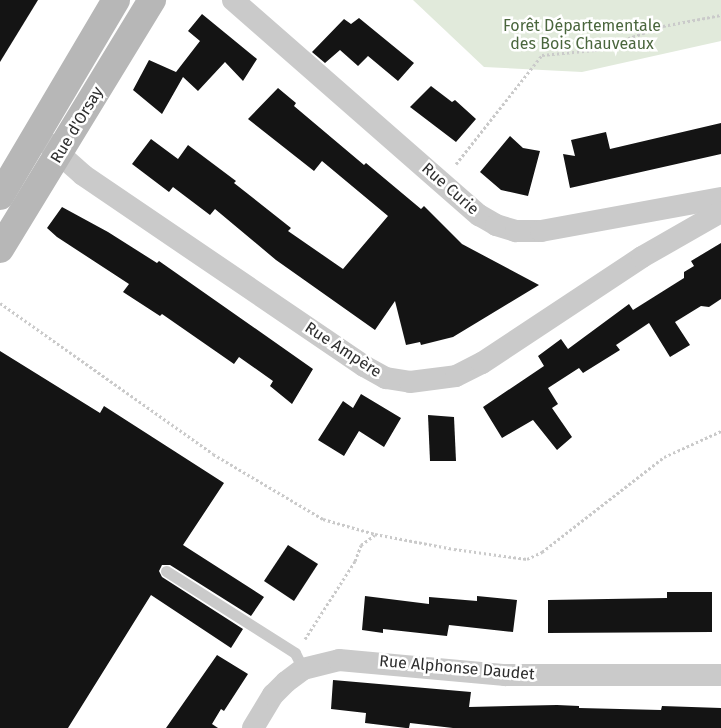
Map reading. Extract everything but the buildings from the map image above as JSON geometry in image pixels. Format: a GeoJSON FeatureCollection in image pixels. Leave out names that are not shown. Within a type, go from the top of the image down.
{"type":"FeatureCollection","features":[{"type":"Feature","properties":{"kind":"main road","name":"Rue d'Orsay"},"geometry":{"type":"LineString","coordinates":[[0,196],[38,135],[116,0]]}},
{"type":"Feature","properties":{"kind":"main road","name":"Rue d'Orsay"},"geometry":{"type":"LineString","coordinates":[[0,250],[60,155],[152,0]]}},
{"type":"Feature","properties":{"kind":"street","name":"Rue Curie"},"geometry":{"type":"LineString","coordinates":[[233,0],[479,215],[496,225],[516,231],[541,232],[721,198]]}},
{"type":"Feature","properties":{"kind":"street","name":"Rue Ampère"},"geometry":{"type":"LineString","coordinates":[[38,135],[83,175],[364,366],[386,378],[410,382],[456,376],[465,372],[642,257],[721,212]]}},
{"type":"Feature","properties":{"kind":"street","name":"Rue Alphonse Daudet"},"geometry":{"type":"LineString","coordinates":[[312,666],[356,660],[505,675],[721,675]]}},
{"type":"Feature","properties":{"kind":"street"},"geometry":{"type":"LineString","coordinates":[[253,728],[273,695],[312,666]]}},
{"type":"Feature","properties":{"kind":"lane"},"geometry":{"type":"LineString","coordinates":[[166,571],[296,653],[312,666]]}},
{"type":"Feature","properties":{"kind":"path"},"geometry":{"type":"LineString","coordinates":[[442,182],[542,56],[595,50],[663,26],[721,15]]}},
{"type":"Feature","properties":{"kind":"path"},"geometry":{"type":"LineString","coordinates":[[0,303],[213,454],[323,519],[375,534],[527,559],[542,552],[583,523],[664,457],[721,431]]}},
{"type":"Feature","properties":{"kind":"path"},"geometry":{"type":"LineString","coordinates":[[312,666],[315,648],[303,642],[355,561],[361,545],[375,534]]}},
{"type":"Feature","properties":{"kind":"green space","name":"Forêt Départementale des Bois Chauveaux"},"geometry":{"type":"Polygon","coordinates":[[[413,0],[721,0],[721,41],[582,72],[484,67],[413,0]]]}}]}
